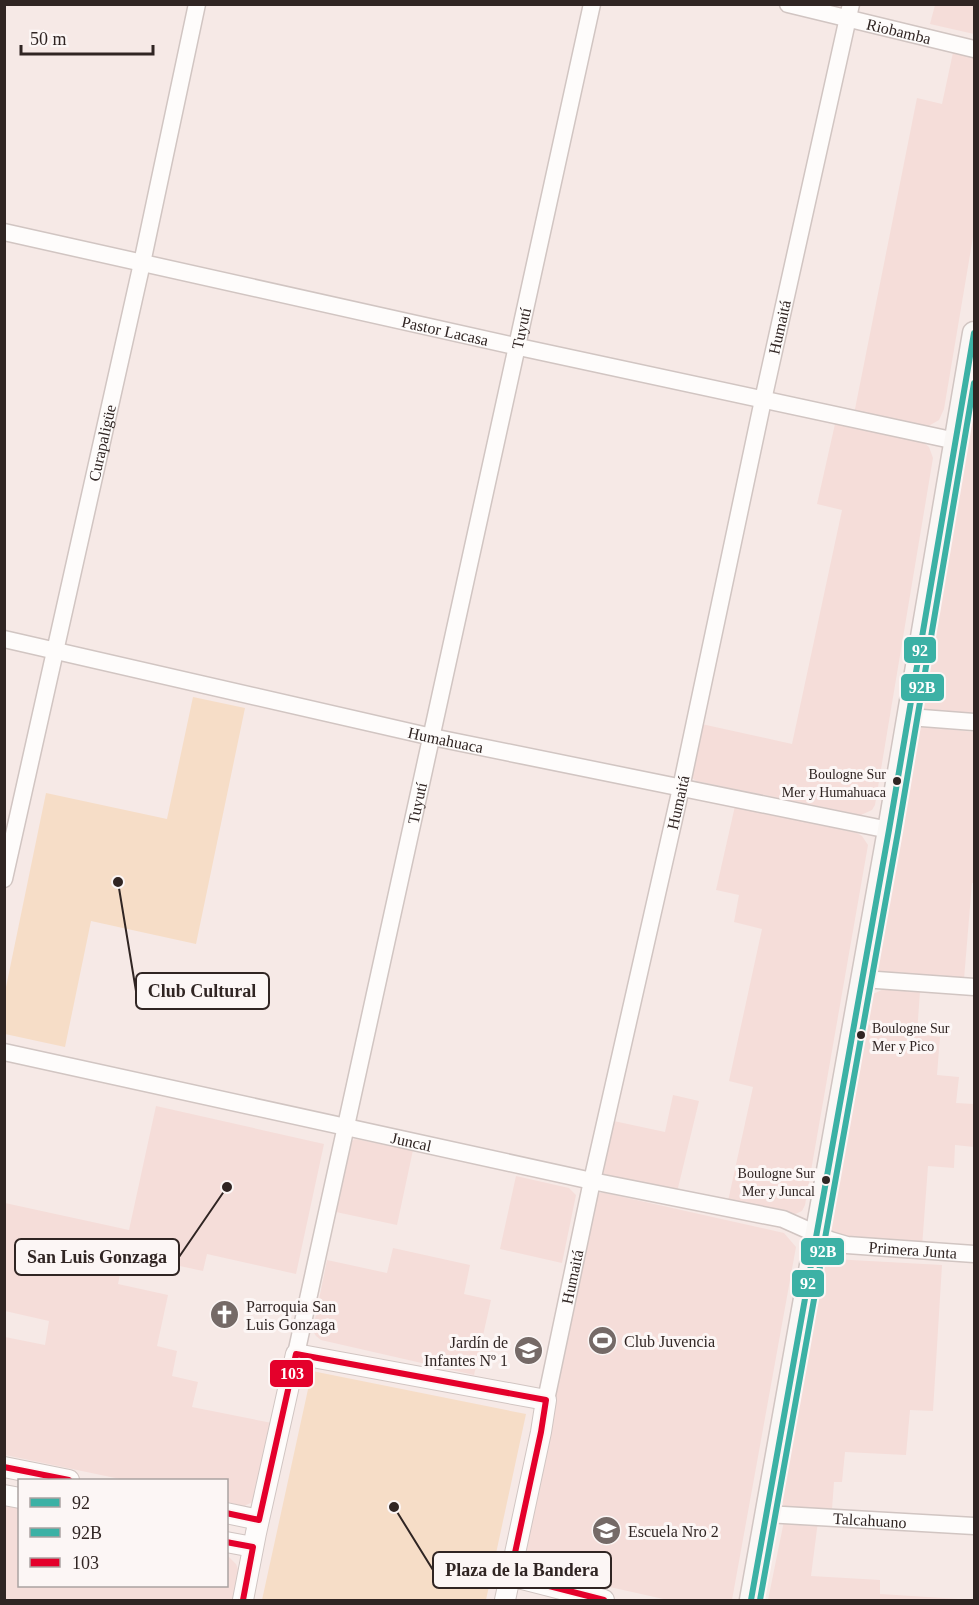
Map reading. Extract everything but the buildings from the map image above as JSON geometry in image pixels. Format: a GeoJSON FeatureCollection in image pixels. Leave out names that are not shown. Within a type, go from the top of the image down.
{"type":"FeatureCollection","features":[{"type":"Feature","properties":{"kind":"main road"},"geometry":{"type":"LineString","coordinates":[[751,1600],[863,979],[956,441],[968,400],[975,333]]}},
{"type":"Feature","properties":{"kind":"street","name":"Curapaligüe"},"geometry":{"type":"LineString","coordinates":[[4,879],[142,263],[197,4]]}},
{"type":"Feature","properties":{"kind":"street","name":"Tuyutí"},"geometry":{"type":"LineString","coordinates":[[243,1600],[519,347],[592,4]]}},
{"type":"Feature","properties":{"kind":"street","name":"Riobamba"},"geometry":{"type":"LineString","coordinates":[[788,4],[849,11],[975,49]]}},
{"type":"Feature","properties":{"kind":"street","name":"Humaitá"},"geometry":{"type":"LineString","coordinates":[[505,1600],[592,1181],[681,788],[763,400],[849,11]]}},
{"type":"Feature","properties":{"kind":"street","name":"Pastor Lacasa"},"geometry":{"type":"LineString","coordinates":[[4,232],[519,347],[956,441]]}},
{"type":"Feature","properties":{"kind":"street","name":"Humahuaca"},"geometry":{"type":"LineString","coordinates":[[4,639],[432,737],[889,830]]}},
{"type":"Feature","properties":{"kind":"street"},"geometry":{"type":"LineString","coordinates":[[909,717],[975,722]]}},
{"type":"Feature","properties":{"kind":"street"},"geometry":{"type":"LineString","coordinates":[[863,979],[975,987]]}},
{"type":"Feature","properties":{"kind":"street","name":"Juncal"},"geometry":{"type":"LineString","coordinates":[[4,1052],[592,1181],[783,1219],[816,1232]]}},
{"type":"Feature","properties":{"kind":"street","name":"Primera Junta"},"geometry":{"type":"LineString","coordinates":[[816,1232],[830,1240],[848,1245],[975,1254]]}},
{"type":"Feature","properties":{"kind":"street"},"geometry":{"type":"LineString","coordinates":[[296,1354],[546,1400]]}},
{"type":"Feature","properties":{"kind":"street"},"geometry":{"type":"LineString","coordinates":[[4,1467],[64,1479]]}},
{"type":"Feature","properties":{"kind":"street"},"geometry":{"type":"LineString","coordinates":[[228,1513],[259,1520]]}},
{"type":"Feature","properties":{"kind":"street","name":"Talcahuano"},"geometry":{"type":"LineString","coordinates":[[766,1514],[975,1526]]}},
{"type":"Feature","properties":{"kind":"street"},"geometry":{"type":"LineString","coordinates":[[228,1542],[253,1547]]}},
{"type":"Feature","properties":{"kind":"street"},"geometry":{"type":"LineString","coordinates":[[510,1576],[604,1600]]}},
{"type":"Feature","properties":{"kind":"shaded area"},"geometry":{"type":"Polygon","coordinates":[[[935,5],[974,5],[974,34],[930,24],[935,5]]]}},
{"type":"Feature","properties":{"kind":"shaded area"},"geometry":{"type":"Polygon","coordinates":[[[954,48],[974,53],[974,231],[944,409],[939,420],[925,428],[854,414],[917,98],[942,104],[954,48]]]}},
{"type":"Feature","properties":{"kind":"shaded area"},"geometry":{"type":"Polygon","coordinates":[[[974,411],[974,715],[925,710],[920,707],[968,415],[974,411]]]}},
{"type":"Feature","properties":{"kind":"shaded area"},"geometry":{"type":"Polygon","coordinates":[[[835,424],[924,443],[929,447],[933,458],[875,805],[872,810],[861,815],[696,781],[691,777],[697,723],[792,744],[842,510],[817,504],[835,424]]]}},
{"type":"Feature","properties":{"kind":"shaded area"},"geometry":{"type":"Polygon","coordinates":[[[193,697],[245,708],[196,944],[91,921],[65,1047],[5,1034],[5,992],[46,793],[167,819],[193,697]]]}},
{"type":"Feature","properties":{"kind":"shaded area"},"geometry":{"type":"Polygon","coordinates":[[[916,726],[974,732],[974,883],[972,883],[964,979],[880,973],[872,968],[916,726]]]}},
{"type":"Feature","properties":{"kind":"shaded area"},"geometry":{"type":"Polygon","coordinates":[[[735,806],[857,833],[868,845],[805,1205],[802,1211],[791,1216],[728,1201],[753,1087],[729,1081],[762,929],[734,922],[739,895],[716,890],[735,806]]]}},
{"type":"Feature","properties":{"kind":"shaded area"},"geometry":{"type":"Polygon","coordinates":[[[886,988],[920,991],[917,1034],[940,1037],[937,1075],[959,1077],[956,1103],[974,1104],[974,1147],[955,1145],[954,1168],[928,1166],[922,1247],[836,1237],[828,1229],[867,999],[886,988]]]}},
{"type":"Feature","properties":{"kind":"shaded area"},"geometry":{"type":"Polygon","coordinates":[[[673,1095],[699,1101],[677,1192],[606,1176],[602,1172],[609,1120],[665,1132],[673,1095]]]}},
{"type":"Feature","properties":{"kind":"shaded area"},"geometry":{"type":"Polygon","coordinates":[[[156,1106],[324,1144],[296,1274],[207,1254],[203,1271],[124,1254],[118,1284],[168,1295],[157,1346],[177,1351],[172,1376],[198,1382],[192,1407],[272,1423],[255,1501],[244,1506],[228,1502],[228,1479],[120,1479],[5,1455],[5,1337],[45,1345],[49,1321],[5,1311],[5,1203],[129,1230],[156,1106]]]}},
{"type":"Feature","properties":{"kind":"shaded area"},"geometry":{"type":"Polygon","coordinates":[[[355,1139],[413,1150],[397,1225],[336,1212],[350,1146],[355,1139]]]}},
{"type":"Feature","properties":{"kind":"shaded area"},"geometry":{"type":"Polygon","coordinates":[[[516,1176],[569,1188],[576,1195],[562,1263],[500,1249],[516,1176]]]}},
{"type":"Feature","properties":{"kind":"shaded area"},"geometry":{"type":"Polygon","coordinates":[[[600,1193],[784,1233],[796,1247],[732,1600],[668,1600],[529,1569],[522,1559],[595,1197],[600,1193]]]}},
{"type":"Feature","properties":{"kind":"shaded area"},"geometry":{"type":"Polygon","coordinates":[[[393,1248],[470,1265],[464,1294],[491,1300],[474,1375],[321,1340],[316,1336],[313,1331],[314,1324],[327,1260],[387,1273],[393,1248]]]}},
{"type":"Feature","properties":{"kind":"shaded area"},"geometry":{"type":"Polygon","coordinates":[[[833,1259],[942,1265],[933,1411],[910,1410],[906,1455],[845,1452],[842,1482],[834,1482],[832,1509],[788,1507],[783,1505],[779,1493],[820,1262],[833,1259]]]}},
{"type":"Feature","properties":{"kind":"shaded area"},"geometry":{"type":"Polygon","coordinates":[[[312,1371],[526,1414],[486,1600],[262,1600],[312,1371]]]}},
{"type":"Feature","properties":{"kind":"shaded area"},"geometry":{"type":"Polygon","coordinates":[[[4,1505],[18,1509],[18,1587],[228,1587],[228,1556],[236,1564],[240,1574],[234,1600],[5,1600],[4,1505]]]}},
{"type":"Feature","properties":{"kind":"shaded area"},"geometry":{"type":"Polygon","coordinates":[[[784,1521],[818,1521],[811,1576],[880,1580],[880,1594],[974,1600],[768,1600],[784,1521]]]}},
{"type":"Feature","properties":{"kind":"transit line","name":"92"},"geometry":{"type":"LineString","coordinates":[[751,1600],[889,830],[974,333]]}},
{"type":"Feature","properties":{"kind":"transit line","name":"92B"},"geometry":{"type":"LineString","coordinates":[[760,1600],[898,832],[974,383]]}},
{"type":"Feature","properties":{"kind":"transit line","name":"103"},"geometry":{"type":"LineString","coordinates":[[228,1513],[259,1520],[296,1354],[546,1400],[510,1576],[604,1600]]}},
{"type":"Feature","properties":{"kind":"transit line","name":"103"},"geometry":{"type":"LineString","coordinates":[[4,1467],[64,1479]]}},
{"type":"Feature","properties":{"kind":"transit line","name":"103"},"geometry":{"type":"LineString","coordinates":[[228,1542],[253,1547],[243,1600]]}},
{"type":"Feature","properties":{"kind":"place","name":"Boulogne Sur Mer y Humahuaca"},"geometry":{"type":"Point","coordinates":[897,781]}},
{"type":"Feature","properties":{"kind":"place","name":"Club Cultural"},"geometry":{"type":"Point","coordinates":[118,882]}},
{"type":"Feature","properties":{"kind":"place","name":"Boulogne Sur Mer y Pico"},"geometry":{"type":"Point","coordinates":[861,1035]}},
{"type":"Feature","properties":{"kind":"place","name":"Boulogne Sur Mer y Juncal"},"geometry":{"type":"Point","coordinates":[826,1180]}},
{"type":"Feature","properties":{"kind":"place","name":"San Luis Gonzaga"},"geometry":{"type":"Point","coordinates":[227,1187]}},
{"type":"Feature","properties":{"kind":"place","name":"Parroquia San Luis Gonzaga"},"geometry":{"type":"Point","coordinates":[225,1315]}},
{"type":"Feature","properties":{"kind":"place","name":"Club Juvencia"},"geometry":{"type":"Point","coordinates":[603,1341]}},
{"type":"Feature","properties":{"kind":"place","name":"Jardín de Infantes Nº 1"},"geometry":{"type":"Point","coordinates":[529,1351]}},
{"type":"Feature","properties":{"kind":"place","name":"Plaza de la Bandera"},"geometry":{"type":"Point","coordinates":[394,1507]}},
{"type":"Feature","properties":{"kind":"place","name":"Escuela Nro 2"},"geometry":{"type":"Point","coordinates":[607,1531]}}]}
